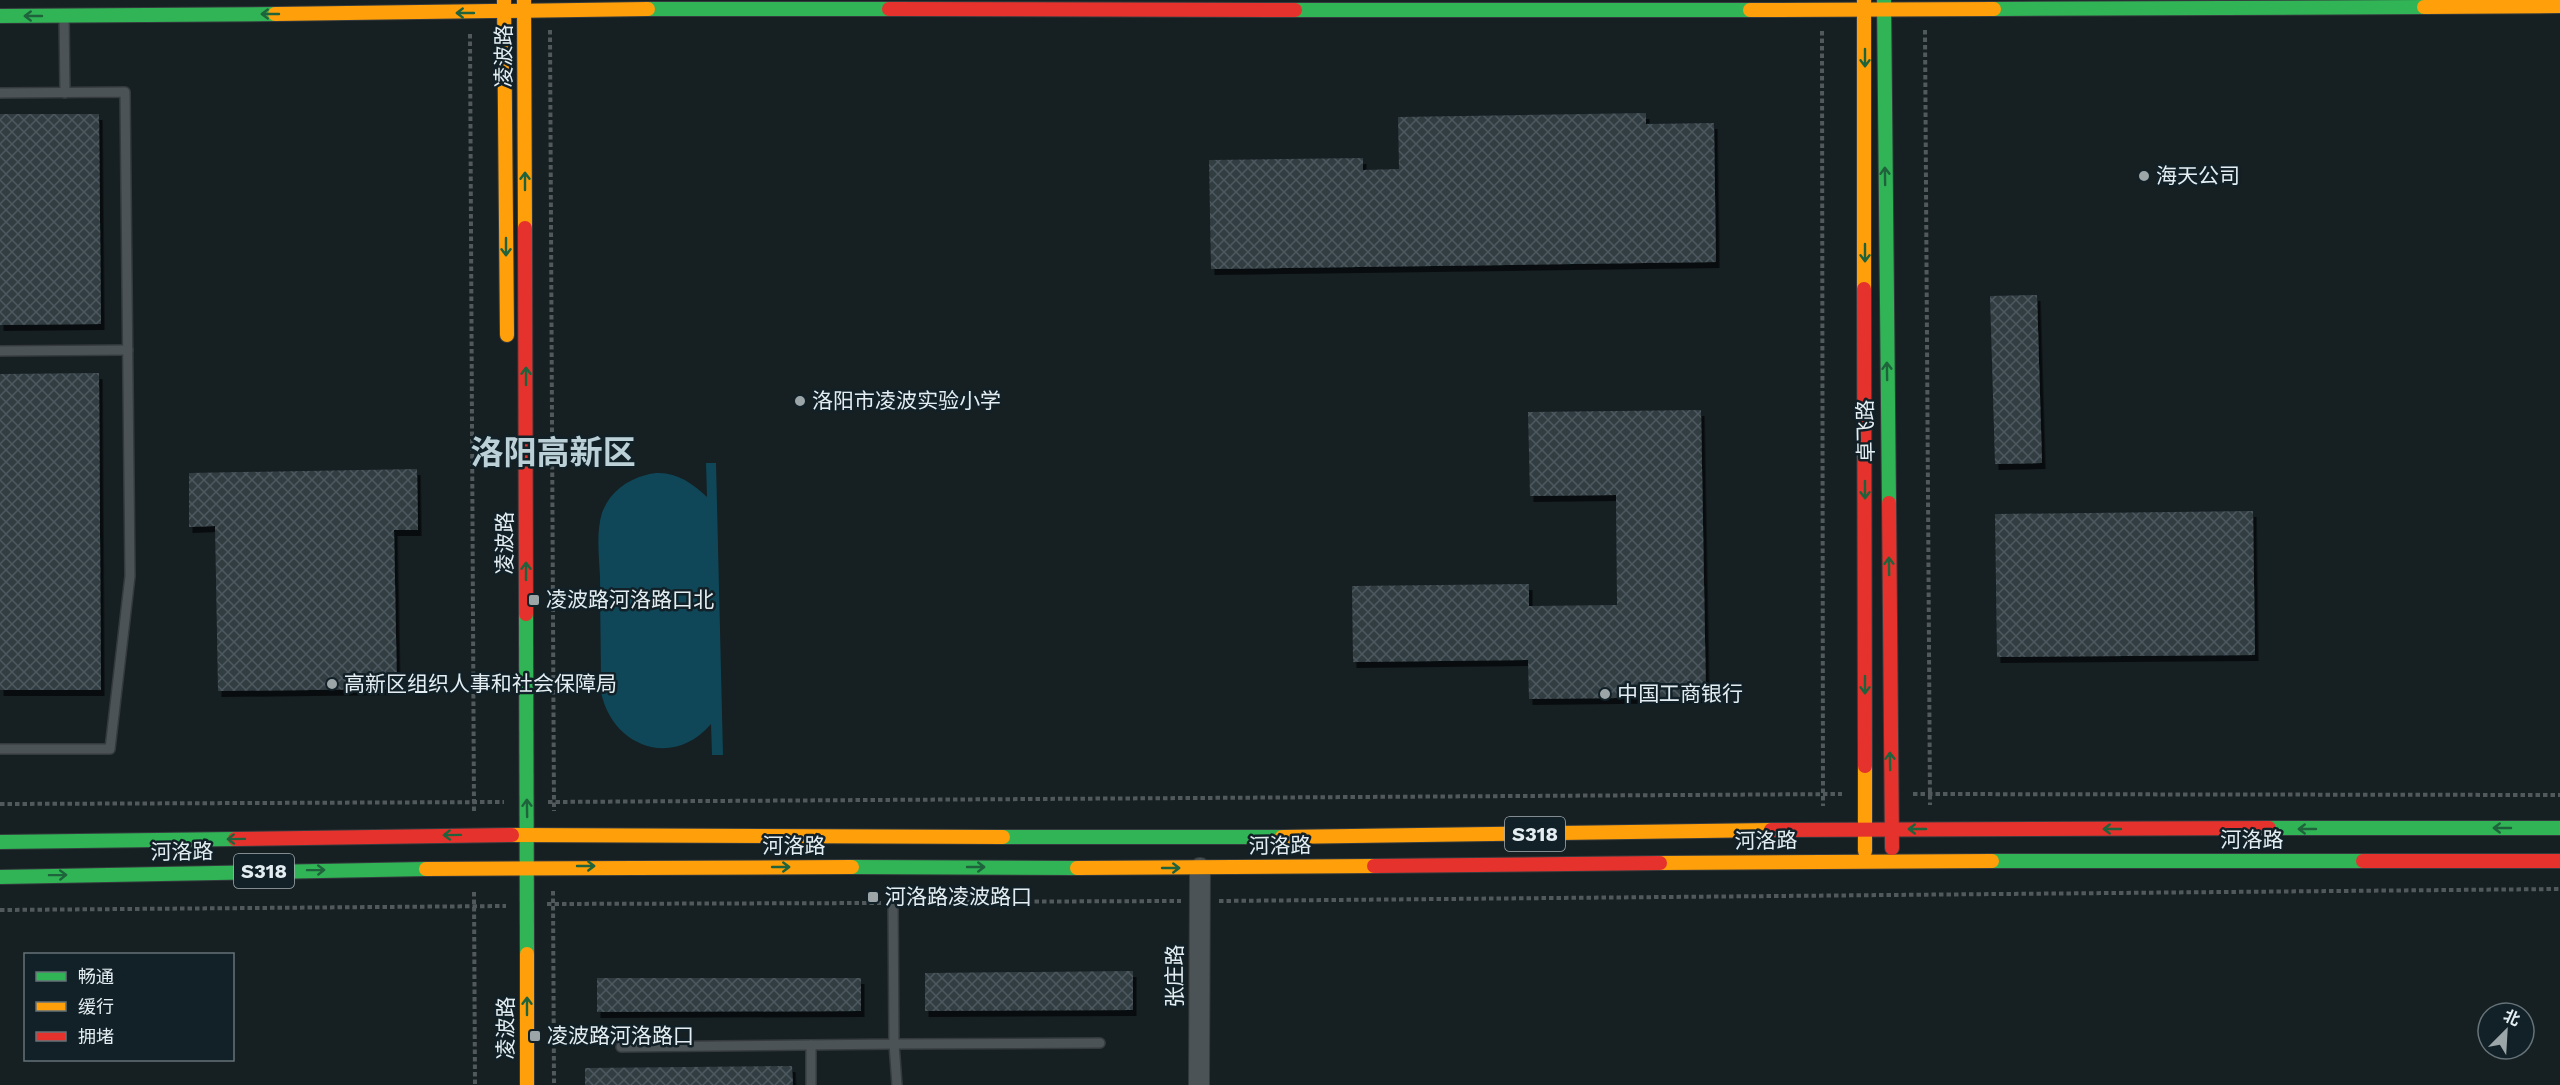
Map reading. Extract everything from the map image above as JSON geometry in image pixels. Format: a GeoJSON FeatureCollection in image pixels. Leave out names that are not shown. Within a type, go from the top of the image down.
{"type":"FeatureCollection","features":[{"type":"Feature","properties":{"kind":"street"},"geometry":{"type":"LineString","coordinates":[[0,16],[64,22],[493,19],[550,9],[1884,11],[2560,6]]}},
{"type":"Feature","properties":{"kind":"street"},"geometry":{"type":"LineString","coordinates":[[1073,24],[1822,24],[1864,11]]}},
{"type":"Feature","properties":{"kind":"street","name":"卓飞路"},"geometry":{"type":"LineString","coordinates":[[1864,11],[1865,861]]}},
{"type":"Feature","properties":{"kind":"street"},"geometry":{"type":"LineString","coordinates":[[1884,11],[1925,22],[2237,22]]}},
{"type":"Feature","properties":{"kind":"street","name":"卓飞路"},"geometry":{"type":"LineString","coordinates":[[1884,11],[1892,862]]}},
{"type":"Feature","properties":{"kind":"street"},"geometry":{"type":"LineString","coordinates":[[525,13],[549,24],[597,24]]}},
{"type":"Feature","properties":{"kind":"street","name":"凌波路"},"geometry":{"type":"LineString","coordinates":[[525,13],[527,1085]]}},
{"type":"Feature","properties":{"kind":"street"},"geometry":{"type":"LineString","coordinates":[[0,29],[64,22],[493,19]]}},
{"type":"Feature","properties":{"kind":"street","name":"凌波路"},"geometry":{"type":"LineString","coordinates":[[493,19],[507,351]]}},
{"type":"Feature","properties":{"kind":"street","name":"河洛路"},"geometry":{"type":"LineString","coordinates":[[0,876],[474,867],[527,835],[552,834],[1200,838],[1866,829],[2560,828]]}},
{"type":"Feature","properties":{"kind":"street","name":"河洛路"},"geometry":{"type":"LineString","coordinates":[[0,842],[474,835],[511,845],[527,867],[1200,868],[1865,861],[2560,861]]}},
{"type":"Feature","properties":{"kind":"street"},"geometry":{"type":"LineString","coordinates":[[511,845],[511,887]]}},
{"type":"Feature","properties":{"kind":"street","name":"张庄路"},"geometry":{"type":"LineString","coordinates":[[1199,1085],[1200,868]]}},
{"type":"Feature","properties":{"kind":"lane"},"geometry":{"type":"LineString","coordinates":[[525,13],[543,0]]}},
{"type":"Feature","properties":{"kind":"lane"},"geometry":{"type":"LineString","coordinates":[[64,22],[65,93]]}},
{"type":"Feature","properties":{"kind":"lane"},"geometry":{"type":"LineString","coordinates":[[0,93],[125,92],[130,576],[110,749],[0,749]]}},
{"type":"Feature","properties":{"kind":"lane"},"geometry":{"type":"LineString","coordinates":[[0,351],[128,350]]}},
{"type":"Feature","properties":{"kind":"lane"},"geometry":{"type":"LineString","coordinates":[[893,903],[894,1044],[897,1085]]}},
{"type":"Feature","properties":{"kind":"lane"},"geometry":{"type":"LineString","coordinates":[[621,1047],[1100,1043]]}},
{"type":"Feature","properties":{"kind":"lane"},"geometry":{"type":"LineString","coordinates":[[811,1045],[811,1085]]}},
{"type":"Feature","properties":{"kind":"path"},"geometry":{"type":"LineString","coordinates":[[474,835],[493,19]]}},
{"type":"Feature","properties":{"kind":"path"},"geometry":{"type":"LineString","coordinates":[[1925,22],[1930,829]]}},
{"type":"Feature","properties":{"kind":"path"},"geometry":{"type":"LineString","coordinates":[[549,24],[555,802],[552,834]]}},
{"type":"Feature","properties":{"kind":"path"},"geometry":{"type":"LineString","coordinates":[[1822,24],[1822,830]]}},
{"type":"Feature","properties":{"kind":"path"},"geometry":{"type":"LineString","coordinates":[[0,804],[1865,793]]}},
{"type":"Feature","properties":{"kind":"path"},"geometry":{"type":"LineString","coordinates":[[1891,794],[2560,795]]}},
{"type":"Feature","properties":{"kind":"path"},"geometry":{"type":"LineString","coordinates":[[1822,897],[1823,862]]}},
{"type":"Feature","properties":{"kind":"path"},"geometry":{"type":"LineString","coordinates":[[1930,862],[1931,896]]}},
{"type":"Feature","properties":{"kind":"path"},"geometry":{"type":"LineString","coordinates":[[553,866],[554,1085]]}},
{"type":"Feature","properties":{"kind":"path"},"geometry":{"type":"LineString","coordinates":[[474,867],[475,1085]]}},
{"type":"Feature","properties":{"kind":"path"},"geometry":{"type":"LineString","coordinates":[[0,910],[553,904],[1822,897],[2560,889]]}},
{"type":"Feature","properties":{"kind":"shaded area"},"geometry":{"type":"Polygon","coordinates":[[[706,463],[716,463],[723,755],[712,755],[711,724],[696,738],[679,746],[662,748],[646,746],[617,727],[607,711],[601,692],[598,536],[605,506],[625,484],[655,473],[679,477],[707,497],[706,463]]]}},
{"type":"Feature","properties":{"kind":"building"},"geometry":{"type":"Polygon","coordinates":[[[1646,113],[1646,124],[1714,123],[1716,262],[1211,269],[1209,160],[1363,158],[1363,170],[1399,169],[1398,117],[1646,113]]]}},
{"type":"Feature","properties":{"kind":"building"},"geometry":{"type":"Polygon","coordinates":[[[0,114],[99,114],[101,324],[0,325],[0,114]]]}},
{"type":"Feature","properties":{"kind":"building"},"geometry":{"type":"Polygon","coordinates":[[[2037,295],[2042,463],[1995,464],[1990,296],[2037,295]]]}},
{"type":"Feature","properties":{"kind":"building"},"geometry":{"type":"Polygon","coordinates":[[[99,373],[101,690],[0,690],[0,374],[99,373]]]}},
{"type":"Feature","properties":{"kind":"building"},"geometry":{"type":"Polygon","coordinates":[[[1701,410],[1706,697],[1529,699],[1528,660],[1353,662],[1352,586],[1529,584],[1529,606],[1617,605],[1616,495],[1530,496],[1528,412],[1701,410]]]}},
{"type":"Feature","properties":{"kind":"building"},"geometry":{"type":"Polygon","coordinates":[[[417,469],[418,530],[394,530],[397,689],[218,691],[215,526],[189,527],[189,473],[417,469]]]}},
{"type":"Feature","properties":{"kind":"building"},"geometry":{"type":"Polygon","coordinates":[[[2253,511],[2255,655],[1997,657],[1995,514],[2253,511]]]}},
{"type":"Feature","properties":{"kind":"building"},"geometry":{"type":"Polygon","coordinates":[[[1133,971],[1133,1010],[925,1011],[925,973],[1133,971]]]}},
{"type":"Feature","properties":{"kind":"building"},"geometry":{"type":"Polygon","coordinates":[[[597,978],[861,978],[861,1011],[597,1012],[597,978]]]}},
{"type":"Feature","properties":{"kind":"building"},"geometry":{"type":"Polygon","coordinates":[[[792,1066],[793,1085],[585,1085],[585,1068],[792,1066]]]}},
{"type":"Feature","properties":{"kind":"traffic: fast"},"geometry":{"type":"LineString","coordinates":[[1884,0],[1889,503]]}},
{"type":"Feature","properties":{"kind":"traffic: fast"},"geometry":{"type":"LineString","coordinates":[[1994,9],[2424,7]]}},
{"type":"Feature","properties":{"kind":"traffic: fast"},"geometry":{"type":"LineString","coordinates":[[648,9],[889,9]]}},
{"type":"Feature","properties":{"kind":"traffic: fast"},"geometry":{"type":"LineString","coordinates":[[1295,10],[1750,10]]}},
{"type":"Feature","properties":{"kind":"traffic: fast"},"geometry":{"type":"LineString","coordinates":[[0,16],[275,14]]}},
{"type":"Feature","properties":{"kind":"traffic: fast"},"geometry":{"type":"LineString","coordinates":[[526,614],[527,954]]}},
{"type":"Feature","properties":{"kind":"traffic: fast"},"geometry":{"type":"LineString","coordinates":[[2269,828],[2560,828]]}},
{"type":"Feature","properties":{"kind":"traffic: fast"},"geometry":{"type":"LineString","coordinates":[[1003,837],[1282,837]]}},
{"type":"Feature","properties":{"kind":"traffic: fast"},"geometry":{"type":"LineString","coordinates":[[0,842],[235,839]]}},
{"type":"Feature","properties":{"kind":"traffic: fast"},"geometry":{"type":"LineString","coordinates":[[1992,861],[2363,861]]}},
{"type":"Feature","properties":{"kind":"traffic: fast"},"geometry":{"type":"LineString","coordinates":[[852,867],[1077,868]]}},
{"type":"Feature","properties":{"kind":"traffic: fast"},"geometry":{"type":"LineString","coordinates":[[0,877],[426,869]]}},
{"type":"Feature","properties":{"kind":"traffic: slow"},"geometry":{"type":"LineString","coordinates":[[504,0],[507,335]]}},
{"type":"Feature","properties":{"kind":"traffic: slow"},"geometry":{"type":"LineString","coordinates":[[524,0],[525,228]]}},
{"type":"Feature","properties":{"kind":"traffic: slow"},"geometry":{"type":"LineString","coordinates":[[1864,0],[1864,289]]}},
{"type":"Feature","properties":{"kind":"traffic: slow"},"geometry":{"type":"LineString","coordinates":[[2424,7],[2560,6]]}},
{"type":"Feature","properties":{"kind":"traffic: slow"},"geometry":{"type":"LineString","coordinates":[[275,14],[648,9]]}},
{"type":"Feature","properties":{"kind":"traffic: slow"},"geometry":{"type":"LineString","coordinates":[[1750,10],[1994,9]]}},
{"type":"Feature","properties":{"kind":"traffic: slow"},"geometry":{"type":"LineString","coordinates":[[1865,766],[1865,851]]}},
{"type":"Feature","properties":{"kind":"traffic: slow"},"geometry":{"type":"LineString","coordinates":[[1282,837],[1771,830]]}},
{"type":"Feature","properties":{"kind":"traffic: slow"},"geometry":{"type":"LineString","coordinates":[[512,835],[1003,837]]}},
{"type":"Feature","properties":{"kind":"traffic: slow"},"geometry":{"type":"LineString","coordinates":[[1660,863],[1992,861]]}},
{"type":"Feature","properties":{"kind":"traffic: slow"},"geometry":{"type":"LineString","coordinates":[[1077,868],[1374,866]]}},
{"type":"Feature","properties":{"kind":"traffic: slow"},"geometry":{"type":"LineString","coordinates":[[426,869],[852,867]]}},
{"type":"Feature","properties":{"kind":"traffic: slow"},"geometry":{"type":"LineString","coordinates":[[527,954],[527,1085]]}},
{"type":"Feature","properties":{"kind":"traffic: jam"},"geometry":{"type":"LineString","coordinates":[[889,9],[1295,10]]}},
{"type":"Feature","properties":{"kind":"traffic: jam"},"geometry":{"type":"LineString","coordinates":[[525,228],[526,614]]}},
{"type":"Feature","properties":{"kind":"traffic: jam"},"geometry":{"type":"LineString","coordinates":[[1864,289],[1865,766]]}},
{"type":"Feature","properties":{"kind":"traffic: jam"},"geometry":{"type":"LineString","coordinates":[[1889,503],[1892,848]]}},
{"type":"Feature","properties":{"kind":"traffic: jam"},"geometry":{"type":"LineString","coordinates":[[1771,830],[2269,828]]}},
{"type":"Feature","properties":{"kind":"traffic: jam"},"geometry":{"type":"LineString","coordinates":[[235,839],[512,835]]}},
{"type":"Feature","properties":{"kind":"traffic: jam"},"geometry":{"type":"LineString","coordinates":[[2363,861],[2560,861]]}},
{"type":"Feature","properties":{"kind":"traffic: jam"},"geometry":{"type":"LineString","coordinates":[[1374,866],[1660,863]]}},
{"type":"Feature","properties":{"kind":"place","name":"海天公司"},"geometry":{"type":"Point","coordinates":[2144,176]}},
{"type":"Feature","properties":{"kind":"place","name":"洛阳市凌波实验小学"},"geometry":{"type":"Point","coordinates":[800,401]}},
{"type":"Feature","properties":{"kind":"place","name":"凌波路河洛路口北"},"geometry":{"type":"Point","coordinates":[534,600]}},
{"type":"Feature","properties":{"kind":"place","name":"高新区组织人事和社会保障局"},"geometry":{"type":"Point","coordinates":[332,684]}},
{"type":"Feature","properties":{"kind":"place","name":"中国工商银行"},"geometry":{"type":"Point","coordinates":[1605,694]}},
{"type":"Feature","properties":{"kind":"place","name":"河洛路凌波路口"},"geometry":{"type":"Point","coordinates":[873,897]}},
{"type":"Feature","properties":{"kind":"place","name":"凌波路河洛路口"},"geometry":{"type":"Point","coordinates":[535,1036]}},
{"type":"Feature","properties":{"kind":"district","name":"洛阳高新区"},"geometry":{"type":"Point","coordinates":[553,452]}}]}
